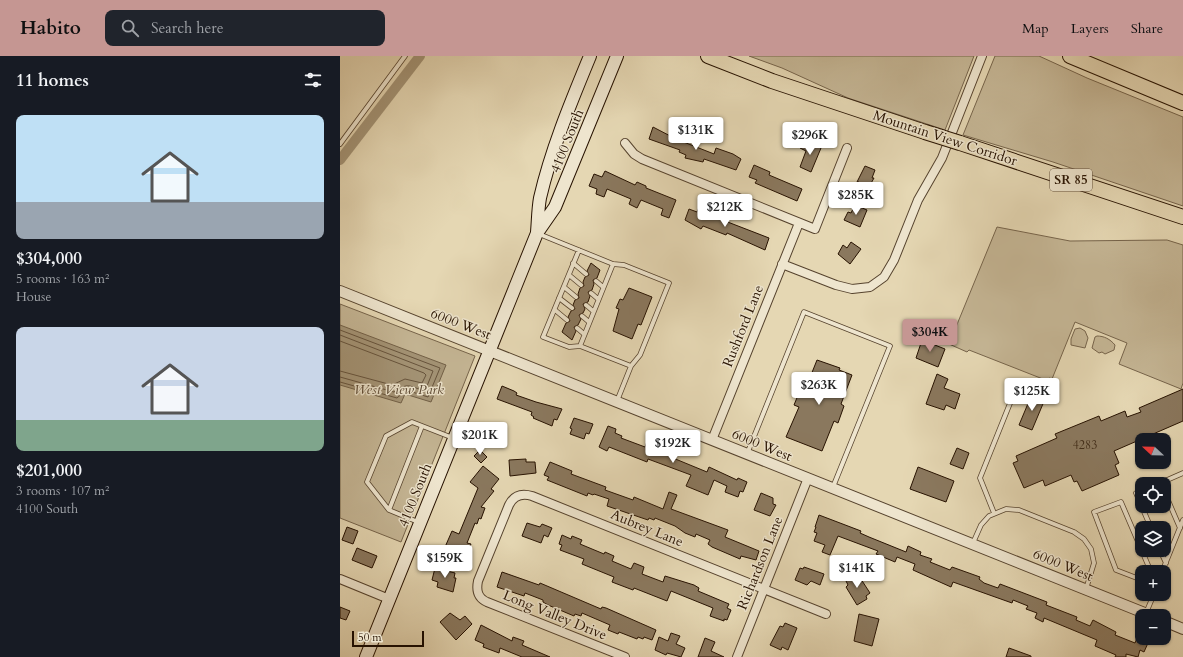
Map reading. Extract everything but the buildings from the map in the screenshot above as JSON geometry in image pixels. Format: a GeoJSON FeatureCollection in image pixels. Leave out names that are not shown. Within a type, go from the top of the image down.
{"type":"FeatureCollection","features":[{"type":"Feature","properties":{"kind":"highway","name":"Mountain View Corridor"},"geometry":{"type":"LineString","coordinates":[[708,56],[772,81],[1183,217]]}},
{"type":"Feature","properties":{"kind":"highway"},"geometry":{"type":"LineString","coordinates":[[1070,56],[1183,103]]}},
{"type":"Feature","properties":{"kind":"main road","name":"4100 South"},"geometry":{"type":"LineString","coordinates":[[537,233],[540,200],[548,172],[572,100],[590,56]]}},
{"type":"Feature","properties":{"kind":"main road","name":"4100 South"},"geometry":{"type":"LineString","coordinates":[[366,657],[537,233],[555,207],[617,56]]}},
{"type":"Feature","properties":{"kind":"street"},"geometry":{"type":"LineString","coordinates":[[782,264],[836,285],[852,289],[870,287],[884,277],[894,260],[918,200],[942,158],[982,56]]}},
{"type":"Feature","properties":{"kind":"street"},"geometry":{"type":"LineString","coordinates":[[625,143],[634,154],[642,159],[815,229],[847,148]]}},
{"type":"Feature","properties":{"kind":"street","name":"Rushford Lane"},"geometry":{"type":"LineString","coordinates":[[712,440],[799,222]]}},
{"type":"Feature","properties":{"kind":"street","name":"6000 West"},"geometry":{"type":"LineString","coordinates":[[340,291],[1135,609]]}},
{"type":"Feature","properties":{"kind":"street","name":"Richardson Lane"},"geometry":{"type":"LineString","coordinates":[[737,657],[808,478]]}},
{"type":"Feature","properties":{"kind":"street","name":"Aubrey Lane"},"geometry":{"type":"LineString","coordinates":[[478,594],[478,581],[510,502],[519,495],[532,496],[826,614]]}},
{"type":"Feature","properties":{"kind":"street"},"geometry":{"type":"LineString","coordinates":[[340,579],[390,599]]}},
{"type":"Feature","properties":{"kind":"street","name":"Long Valley Drive"},"geometry":{"type":"LineString","coordinates":[[478,594],[487,602],[625,657]]}},
{"type":"Feature","properties":{"kind":"street"},"geometry":{"type":"LineString","coordinates":[[1171,624],[1183,629]]}},
{"type":"Feature","properties":{"kind":"lane"},"geometry":{"type":"LineString","coordinates":[[340,144],[405,56]]}},
{"type":"Feature","properties":{"kind":"lane"},"geometry":{"type":"LineString","coordinates":[[537,233],[613,264],[624,265],[669,283],[640,355],[631,366],[617,402]]}},
{"type":"Feature","properties":{"kind":"lane"},"geometry":{"type":"LineString","coordinates":[[579,250],[543,337],[569,348],[580,346],[631,366]]}},
{"type":"Feature","properties":{"kind":"lane"},"geometry":{"type":"LineString","coordinates":[[574,263],[586,274]]}},
{"type":"Feature","properties":{"kind":"lane"},"geometry":{"type":"LineString","coordinates":[[580,346],[613,264]]}},
{"type":"Feature","properties":{"kind":"lane"},"geometry":{"type":"LineString","coordinates":[[569,275],[582,285]]}},
{"type":"Feature","properties":{"kind":"lane"},"geometry":{"type":"LineString","coordinates":[[596,281],[603,287]]}},
{"type":"Feature","properties":{"kind":"lane"},"geometry":{"type":"LineString","coordinates":[[564,287],[576,297]]}},
{"type":"Feature","properties":{"kind":"lane"},"geometry":{"type":"LineString","coordinates":[[591,293],[598,299]]}},
{"type":"Feature","properties":{"kind":"lane"},"geometry":{"type":"LineString","coordinates":[[559,298],[572,308]]}},
{"type":"Feature","properties":{"kind":"lane"},"geometry":{"type":"LineString","coordinates":[[586,305],[594,311]]}},
{"type":"Feature","properties":{"kind":"lane"},"geometry":{"type":"LineString","coordinates":[[555,310],[567,320]]}},
{"type":"Feature","properties":{"kind":"lane"},"geometry":{"type":"LineString","coordinates":[[747,454],[804,312],[890,346],[832,488]]}},
{"type":"Feature","properties":{"kind":"lane"},"geometry":{"type":"LineString","coordinates":[[582,316],[589,322]]}},
{"type":"Feature","properties":{"kind":"lane"},"geometry":{"type":"LineString","coordinates":[[577,328],[584,334]]}},
{"type":"Feature","properties":{"kind":"lane"},"geometry":{"type":"LineString","coordinates":[[994,513],[980,478],[1019,381]]}},
{"type":"Feature","properties":{"kind":"lane"},"geometry":{"type":"LineString","coordinates":[[420,523],[389,510],[367,482],[386,436],[412,422],[454,438]]}},
{"type":"Feature","properties":{"kind":"lane"},"geometry":{"type":"LineString","coordinates":[[389,510],[422,426]]}},
{"type":"Feature","properties":{"kind":"lane"},"geometry":{"type":"LineString","coordinates":[[1171,479],[1183,473]]}},
{"type":"Feature","properties":{"kind":"lane"},"geometry":{"type":"LineString","coordinates":[[1135,577],[1116,570],[1094,512],[1121,502],[1148,565]]}},
{"type":"Feature","properties":{"kind":"lane"},"geometry":{"type":"LineString","coordinates":[[1171,507],[1180,528]]}},
{"type":"Feature","properties":{"kind":"lane"},"geometry":{"type":"LineString","coordinates":[[972,544],[981,525],[994,513],[1006,509],[1019,510],[1074,532],[1084,539],[1091,549],[1094,563],[1086,590]]}},
{"type":"Feature","properties":{"kind":"lane"},"geometry":{"type":"LineString","coordinates":[[1166,563],[1183,520]]}},
{"type":"Feature","properties":{"kind":"lane"},"geometry":{"type":"LineString","coordinates":[[1163,557],[1166,563]]}},
{"type":"Feature","properties":{"kind":"green space"},"geometry":{"type":"Polygon","coordinates":[[[749,56],[974,56],[945,130],[848,98],[782,68],[749,56]]]}},
{"type":"Feature","properties":{"kind":"green space"},"geometry":{"type":"Polygon","coordinates":[[[995,56],[1039,56],[1087,78],[1183,117],[1183,206],[1053,162],[963,135],[995,56]]]}},
{"type":"Feature","properties":{"kind":"green space"},"geometry":{"type":"Polygon","coordinates":[[[997,227],[1070,241],[1167,240],[1183,245],[1183,383],[1181,389],[1119,364],[1127,343],[1075,322],[1052,379],[1049,378],[1048,381],[969,350],[967,352],[949,344],[997,227]]]}},
{"type":"Feature","properties":{"kind":"green space","name":"West View Park"},"geometry":{"type":"Polygon","coordinates":[[[340,304],[475,356],[401,542],[340,518],[340,304]]]}},
{"type":"Feature","properties":{"kind":"green space"},"geometry":{"type":"Polygon","coordinates":[[[1080,328],[1085,331],[1088,338],[1085,348],[1071,345],[1071,339],[1075,329],[1080,328]]]}},
{"type":"Feature","properties":{"kind":"green space"},"geometry":{"type":"Polygon","coordinates":[[[1095,337],[1104,337],[1111,341],[1115,345],[1114,350],[1105,354],[1102,352],[1099,353],[1092,348],[1095,337]]]}},
{"type":"Feature","properties":{"kind":"water"},"geometry":{"type":"Polygon","coordinates":[[[340,325],[446,365],[431,402],[405,394],[401,403],[340,385],[340,325]]]}},
{"type":"Feature","properties":{"kind":"waterway"},"geometry":{"type":"LineString","coordinates":[[340,160],[420,56]]}}]}
